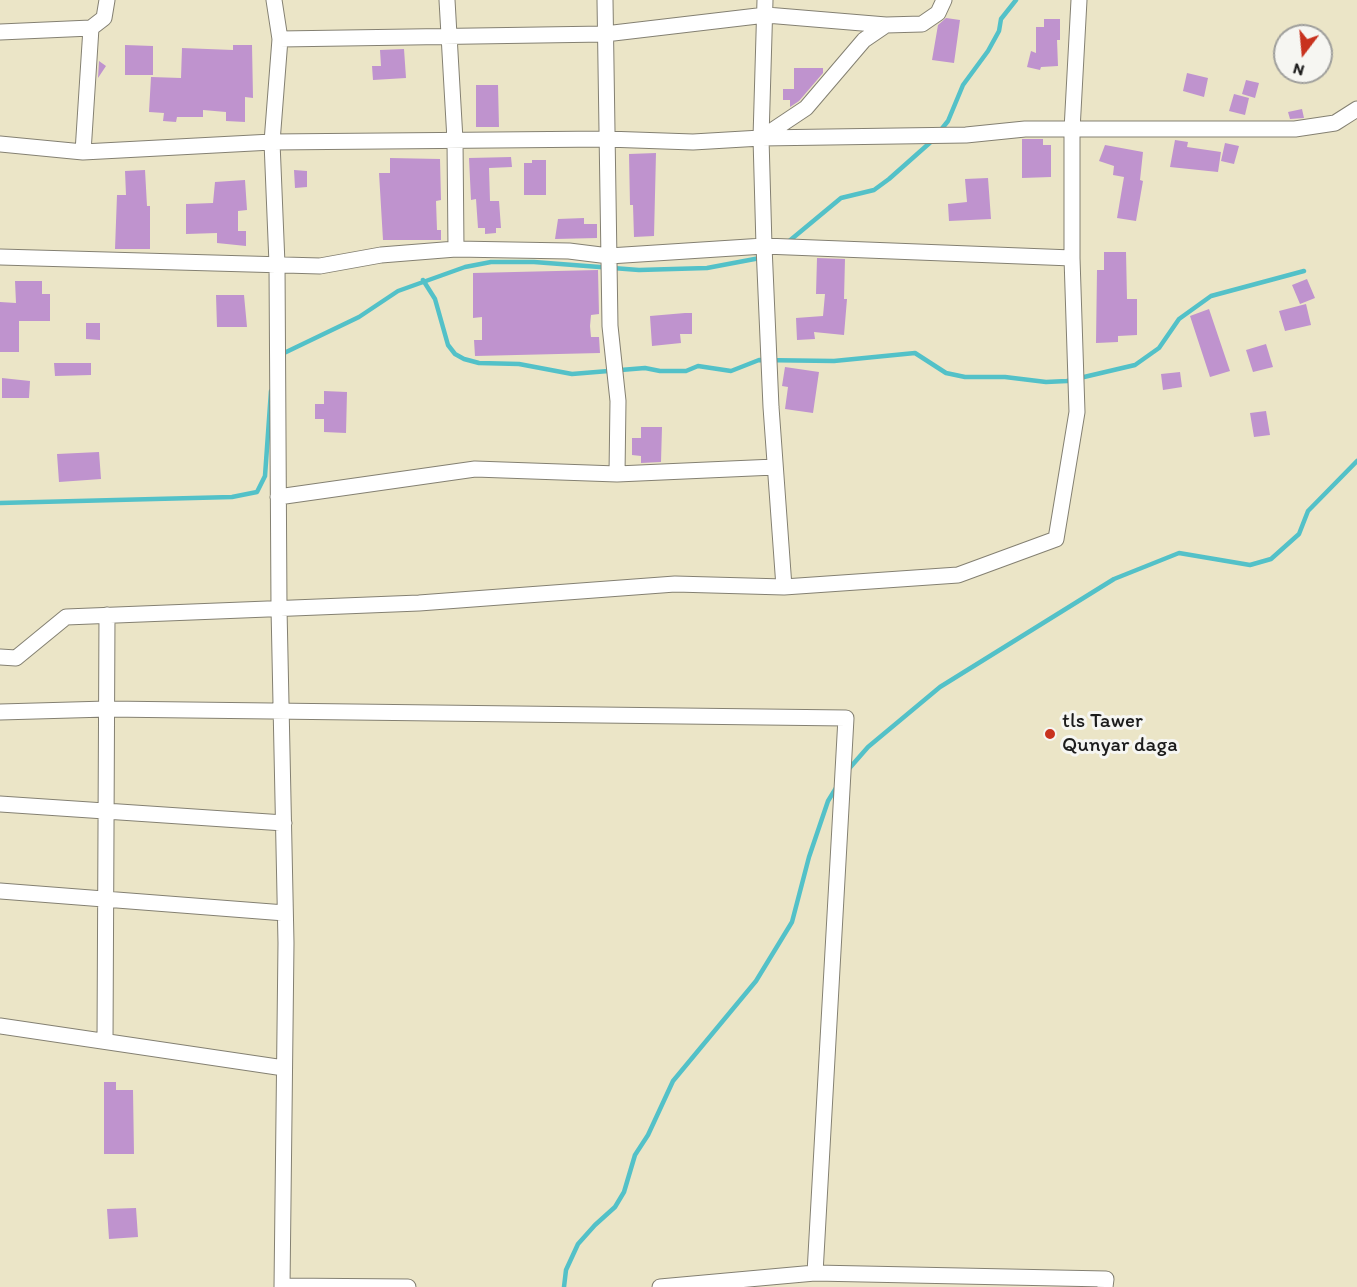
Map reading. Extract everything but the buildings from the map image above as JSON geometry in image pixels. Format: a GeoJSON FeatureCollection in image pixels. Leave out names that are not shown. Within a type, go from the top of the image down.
{"type":"FeatureCollection","features":[{"type":"Feature","properties":{"kind":"street"},"geometry":{"type":"LineString","coordinates":[[0,32],[91,28],[104,18],[107,0]]}},
{"type":"Feature","properties":{"kind":"street"},"geometry":{"type":"LineString","coordinates":[[274,0],[280,39],[272,142],[277,264],[279,608],[283,712],[285,913],[282,1287],[408,1287]]}},
{"type":"Feature","properties":{"kind":"street"},"geometry":{"type":"LineString","coordinates":[[447,0],[451,38],[455,140],[456,249]]}},
{"type":"Feature","properties":{"kind":"street"},"geometry":{"type":"LineString","coordinates":[[605,0],[610,326],[618,401],[617,474]]}},
{"type":"Feature","properties":{"kind":"street"},"geometry":{"type":"LineString","coordinates":[[280,39],[605,34],[765,8],[886,24],[922,24],[938,14],[944,0]]}},
{"type":"Feature","properties":{"kind":"street"},"geometry":{"type":"LineString","coordinates":[[0,657],[16,658],[66,617],[419,603],[675,584],[784,587],[958,575],[1056,539],[1077,412],[1072,258],[1072,130],[1079,0]]}},
{"type":"Feature","properties":{"kind":"street"},"geometry":{"type":"LineString","coordinates":[[765,8],[761,138],[764,246],[775,466],[784,587]]}},
{"type":"Feature","properties":{"kind":"street"},"geometry":{"type":"LineString","coordinates":[[761,138],[806,108],[864,40],[886,24]]}},
{"type":"Feature","properties":{"kind":"street"},"geometry":{"type":"LineString","coordinates":[[83,152],[91,28]]}},
{"type":"Feature","properties":{"kind":"street"},"geometry":{"type":"LineString","coordinates":[[0,144],[83,152],[272,142],[606,140],[693,142],[761,138],[966,135],[1025,129],[1295,129],[1335,123],[1357,109]]}},
{"type":"Feature","properties":{"kind":"street"},"geometry":{"type":"LineString","coordinates":[[0,257],[320,266],[381,255],[456,249],[569,251],[609,256],[764,246],[1072,258]]}},
{"type":"Feature","properties":{"kind":"street"},"geometry":{"type":"LineString","coordinates":[[278,497],[475,469],[617,474],[775,466]]}},
{"type":"Feature","properties":{"kind":"street"},"geometry":{"type":"LineString","coordinates":[[105,1041],[107,615]]}},
{"type":"Feature","properties":{"kind":"street"},"geometry":{"type":"LineString","coordinates":[[0,712],[107,709],[846,718],[815,1273]]}},
{"type":"Feature","properties":{"kind":"street"},"geometry":{"type":"LineString","coordinates":[[0,804],[284,823]]}},
{"type":"Feature","properties":{"kind":"street"},"geometry":{"type":"LineString","coordinates":[[0,891],[285,913]]}},
{"type":"Feature","properties":{"kind":"street"},"geometry":{"type":"LineString","coordinates":[[0,1026],[284,1068]]}},
{"type":"Feature","properties":{"kind":"street"},"geometry":{"type":"LineString","coordinates":[[660,1287],[815,1273],[1106,1279],[1105,1287]]}},
{"type":"Feature","properties":{"kind":"waterway"},"geometry":{"type":"LineString","coordinates":[[940,131],[948,121],[963,85],[988,51],[999,31],[1001,19],[1016,0]]}},
{"type":"Feature","properties":{"kind":"waterway"},"geometry":{"type":"LineString","coordinates":[[788,242],[841,198],[874,190],[933,140]]}},
{"type":"Feature","properties":{"kind":"waterway"},"geometry":{"type":"LineString","coordinates":[[282,354],[359,317],[398,291],[465,267],[491,262],[534,262],[639,270],[707,268],[760,258]]}},
{"type":"Feature","properties":{"kind":"waterway"},"geometry":{"type":"LineString","coordinates":[[423,280],[435,299],[448,345],[455,354],[479,363],[519,364],[572,374],[645,368],[660,371],[686,371],[698,366],[731,371],[759,360],[834,361],[915,353],[946,373],[965,377],[1005,377],[1046,382],[1067,381],[1135,365],[1159,348],[1179,319],[1211,296],[1304,271]]}},
{"type":"Feature","properties":{"kind":"waterway"},"geometry":{"type":"LineString","coordinates":[[0,503],[232,497],[257,492],[265,476],[271,391]]}},
{"type":"Feature","properties":{"kind":"waterway"},"geometry":{"type":"LineString","coordinates":[[847,771],[868,747],[940,687],[1114,579],[1179,553],[1250,565],[1271,559],[1299,534],[1308,511],[1357,461]]}},
{"type":"Feature","properties":{"kind":"waterway"},"geometry":{"type":"LineString","coordinates":[[564,1287],[566,1270],[578,1244],[615,1207],[624,1192],[635,1155],[648,1135],[673,1081],[756,981],[792,922],[809,857],[828,801],[836,788]]}},
{"type":"Feature","properties":{"kind":"place","name":"tls Tawer Qunyar daga"},"geometry":{"type":"Point","coordinates":[1050,734]}}]}
